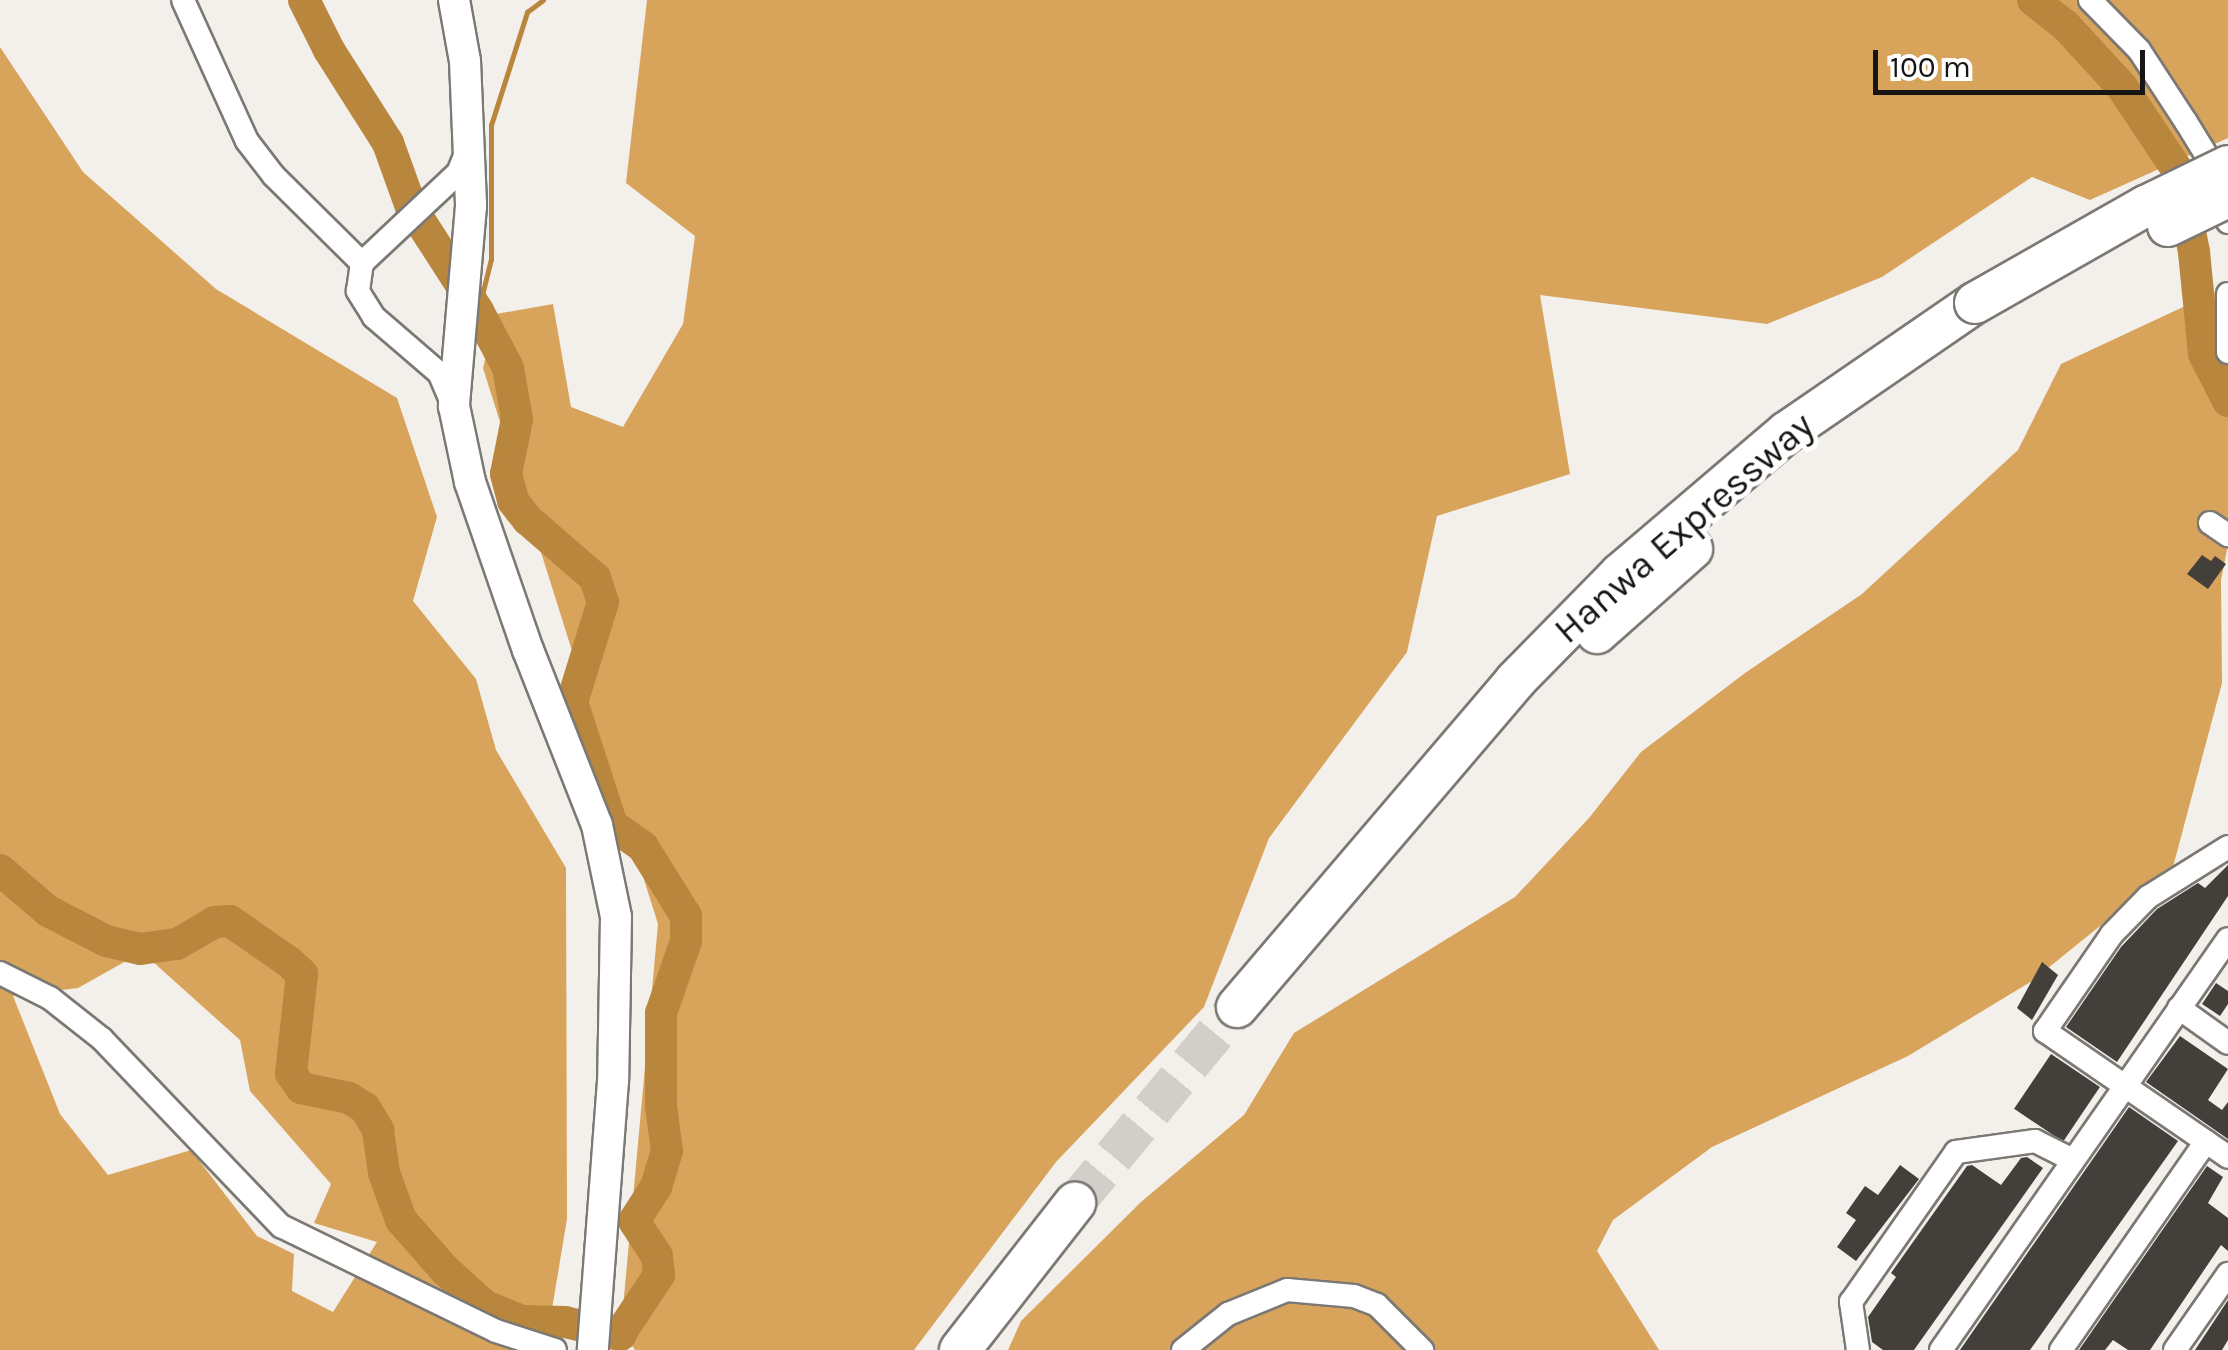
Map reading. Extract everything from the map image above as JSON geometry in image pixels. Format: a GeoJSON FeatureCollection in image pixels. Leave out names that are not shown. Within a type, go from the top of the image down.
{"type":"FeatureCollection","features":[{"type":"Feature","properties":{"kind":"highway","name":"Hanwa Expressway"},"geometry":{"type":"LineString","coordinates":[[1247,1016],[1515,681],[1620,574],[1786,432],[1981,316],[2129,215],[2228,166]]}},
{"type":"Feature","properties":{"kind":"highway","name":"Hanwa Expressway"},"geometry":{"type":"LineString","coordinates":[[1981,316],[2228,197]]}},
{"type":"Feature","properties":{"kind":"highway"},"geometry":{"type":"LineString","coordinates":[[960,1350],[1085,1210],[993,1350]]}},
{"type":"Feature","properties":{"kind":"street"},"geometry":{"type":"LineString","coordinates":[[183,0],[247,141],[274,176],[362,263]]}},
{"type":"Feature","properties":{"kind":"street"},"geometry":{"type":"LineString","coordinates":[[454,0],[465,61],[471,206],[454,406]]}},
{"type":"Feature","properties":{"kind":"street"},"geometry":{"type":"LineString","coordinates":[[2090,0],[2138,50],[2195,137],[2213,166],[2228,222]]}},
{"type":"Feature","properties":{"kind":"street"},"geometry":{"type":"LineString","coordinates":[[471,143],[458,174],[362,263],[358,291],[374,318],[439,373],[454,406],[470,482],[489,538],[597,826],[616,917],[613,1081],[593,1350]]}},
{"type":"Feature","properties":{"kind":"street"},"geometry":{"type":"LineString","coordinates":[[2228,294],[2228,352]]}},
{"type":"Feature","properties":{"kind":"street"},"geometry":{"type":"LineString","coordinates":[[2228,847],[2148,897],[2112,934],[2045,1031],[2228,1156]]}},
{"type":"Feature","properties":{"kind":"street"},"geometry":{"type":"LineString","coordinates":[[1941,1350],[2228,938]]}},
{"type":"Feature","properties":{"kind":"street"},"geometry":{"type":"LineString","coordinates":[[0,973],[50,998],[102,1039],[281,1226],[496,1331],[554,1350]]}},
{"type":"Feature","properties":{"kind":"street"},"geometry":{"type":"LineString","coordinates":[[2178,1008],[2228,1043]]}},
{"type":"Feature","properties":{"kind":"street"},"geometry":{"type":"LineString","coordinates":[[1858,1350],[1851,1302],[1956,1152],[2035,1142],[2073,1160]]}},
{"type":"Feature","properties":{"kind":"street"},"geometry":{"type":"LineString","coordinates":[[2062,1350],[2206,1142]]}},
{"type":"Feature","properties":{"kind":"street"},"geometry":{"type":"LineString","coordinates":[[2175,1350],[2228,1274]]}},
{"type":"Feature","properties":{"kind":"street"},"geometry":{"type":"LineString","coordinates":[[1183,1350],[1228,1314],[1287,1290],[1354,1296],[1376,1305],[1422,1350]]}},
{"type":"Feature","properties":{"kind":"shaded area"},"geometry":{"type":"Polygon","coordinates":[[[647,0],[2228,0],[2228,138],[2090,200],[2032,177],[1882,277],[1767,324],[1540,295],[1570,474],[1437,516],[1407,652],[1269,838],[1204,1007],[1056,1162],[914,1350],[635,1350],[621,1330],[658,924],[483,368],[496,314],[553,304],[571,407],[623,427],[683,324],[695,236],[626,183],[647,0]]]}},
{"type":"Feature","properties":{"kind":"shaded area"},"geometry":{"type":"Polygon","coordinates":[[[0,47],[83,172],[216,289],[397,398],[437,517],[413,601],[476,679],[496,750],[566,868],[567,1219],[551,1315],[568,1350],[0,1350],[0,47]],[[142,952],[78,988],[13,996],[60,1114],[108,1175],[191,1150],[257,1236],[294,1254],[292,1291],[333,1312],[377,1242],[314,1223],[331,1184],[250,1091],[240,1040],[142,952]]]}},
{"type":"Feature","properties":{"kind":"shaded area"},"geometry":{"type":"Polygon","coordinates":[[[2228,286],[2228,545],[2221,580],[2222,683],[2173,867],[2032,981],[1908,1056],[1712,1147],[1613,1220],[1597,1251],[1659,1350],[1008,1350],[1021,1321],[1141,1202],[1244,1115],[1294,1033],[1515,897],[1589,818],[1641,752],[1745,673],[1862,594],[2018,450],[2061,364],[2228,286]]]}},
{"type":"Feature","properties":{"kind":"building"},"geometry":{"type":"Polygon","coordinates":[[[2202,555],[2211,561],[2215,556],[2226,564],[2208,589],[2187,574],[2202,555]]]}},
{"type":"Feature","properties":{"kind":"building"},"geometry":{"type":"Polygon","coordinates":[[[2228,865],[2228,896],[2117,1062],[2066,1027],[2121,947],[2157,909],[2198,883],[2205,888],[2228,865]]]}},
{"type":"Feature","properties":{"kind":"building"},"geometry":{"type":"Polygon","coordinates":[[[2042,962],[2058,975],[2032,1020],[2017,1008],[2042,962]]]}},
{"type":"Feature","properties":{"kind":"building"},"geometry":{"type":"Polygon","coordinates":[[[2216,983],[2228,991],[2228,1004],[2220,1016],[2202,1004],[2216,983]]]}},
{"type":"Feature","properties":{"kind":"building"},"geometry":{"type":"Polygon","coordinates":[[[2180,1036],[2228,1069],[2208,1100],[2222,1110],[2228,1102],[2228,1139],[2146,1082],[2180,1036]]]}},
{"type":"Feature","properties":{"kind":"building"},"geometry":{"type":"Polygon","coordinates":[[[2051,1054],[2100,1087],[2063,1142],[2014,1109],[2051,1054]]]}},
{"type":"Feature","properties":{"kind":"building"},"geometry":{"type":"Polygon","coordinates":[[[2129,1107],[2178,1141],[2030,1350],[1960,1350],[2129,1107]]]}},
{"type":"Feature","properties":{"kind":"building"},"geometry":{"type":"Polygon","coordinates":[[[2027,1157],[2043,1168],[1914,1350],[1883,1350],[1872,1342],[1868,1317],[1896,1277],[1891,1273],[1967,1166],[1972,1165],[2001,1185],[2021,1158],[2027,1157]]]}},
{"type":"Feature","properties":{"kind":"building"},"geometry":{"type":"Polygon","coordinates":[[[1900,1165],[1919,1179],[1856,1261],[1837,1247],[1856,1220],[1846,1213],[1865,1186],[1878,1195],[1900,1165]]]}},
{"type":"Feature","properties":{"kind":"building"},"geometry":{"type":"Polygon","coordinates":[[[2207,1166],[2223,1177],[2208,1203],[2228,1218],[2228,1251],[2221,1245],[2150,1350],[2128,1350],[2113,1340],[2105,1350],[2079,1350],[2207,1166]]]}},
{"type":"Feature","properties":{"kind":"building"},"geometry":{"type":"Polygon","coordinates":[[[2228,1300],[2228,1340],[2222,1350],[2195,1350],[2228,1300]]]}},
{"type":"Feature","properties":{"kind":"waterway"},"geometry":{"type":"LineString","coordinates":[[304,0],[329,50],[388,143],[411,207],[478,311],[508,368],[517,419],[506,474],[513,501],[528,520],[595,578],[603,602],[572,702],[612,825],[643,847],[686,916],[686,941],[661,1013],[661,1106],[667,1151],[656,1187],[634,1221],[657,1256],[659,1275],[620,1334]]}},
{"type":"Feature","properties":{"kind":"waterway"},"geometry":{"type":"LineString","coordinates":[[478,311],[491,259],[491,125],[527,12],[543,0]]}},
{"type":"Feature","properties":{"kind":"waterway"},"geometry":{"type":"LineString","coordinates":[[2033,0],[2066,26],[2122,87],[2178,171],[2194,252],[2204,354],[2228,401]]}},
{"type":"Feature","properties":{"kind":"waterway"},"geometry":{"type":"LineString","coordinates":[[0,870],[48,911],[106,941],[140,949],[177,944],[215,922],[230,921],[289,962],[302,974],[291,1073],[301,1088],[349,1098],[365,1108],[378,1130],[384,1173],[401,1220],[445,1270],[485,1306],[522,1321],[565,1322],[620,1335]]}},
{"type":"Feature","properties":{"kind":"tunnel"},"geometry":{"type":"LineString","coordinates":[[1075,1203],[1237,1007]]}}]}
